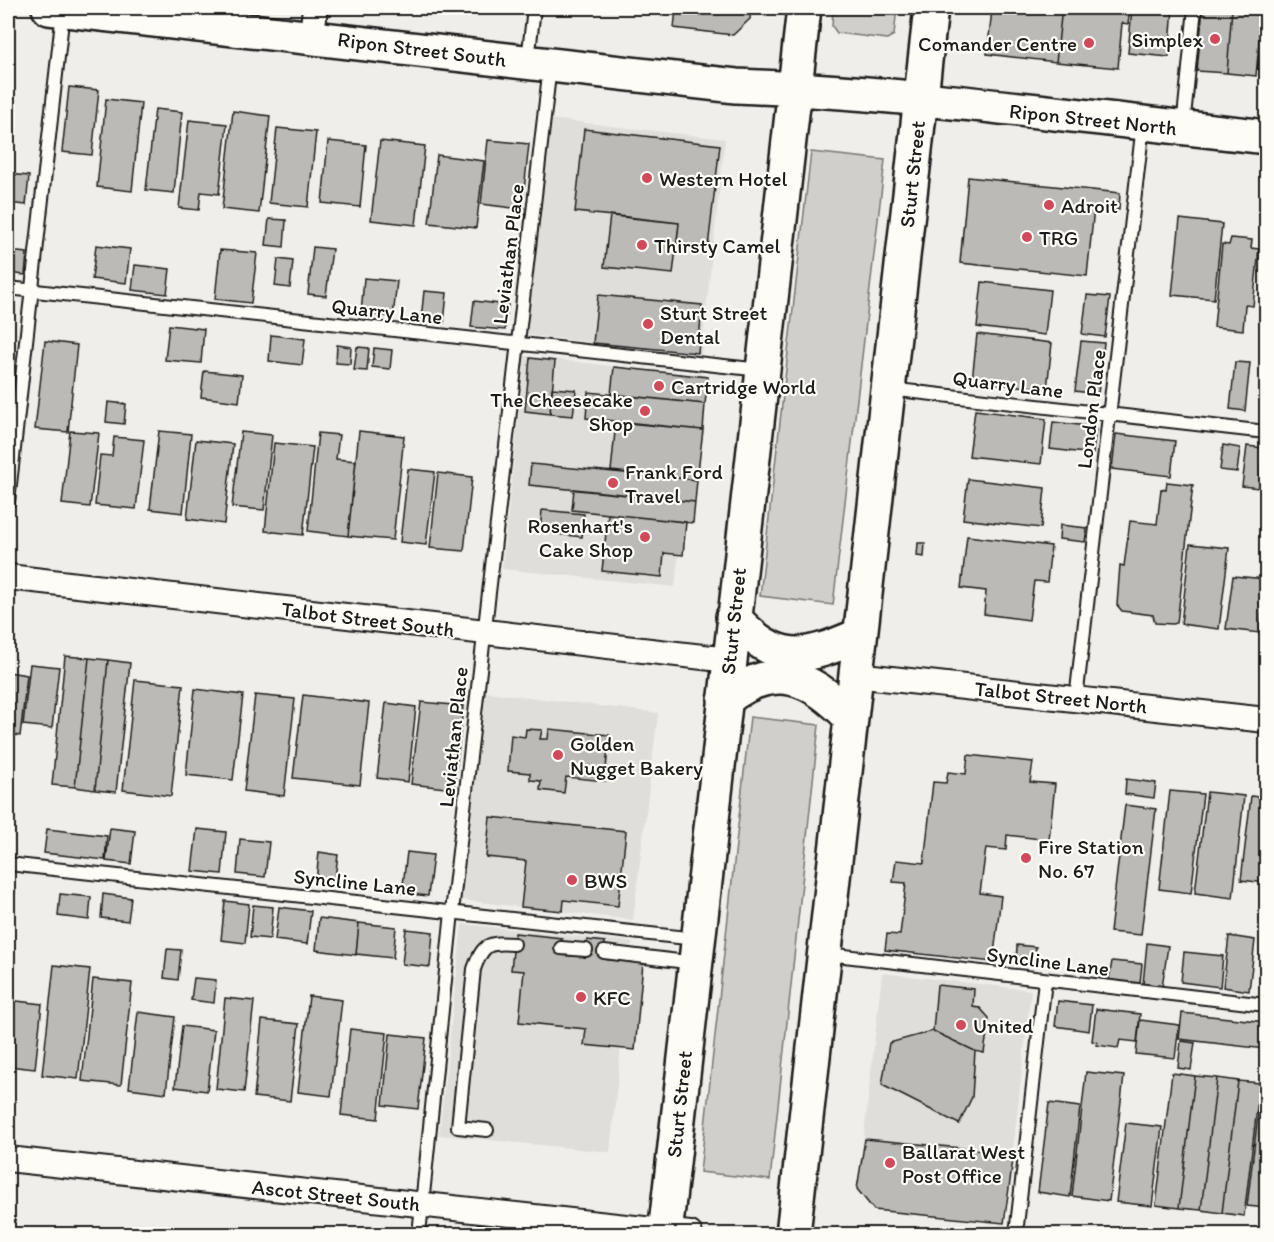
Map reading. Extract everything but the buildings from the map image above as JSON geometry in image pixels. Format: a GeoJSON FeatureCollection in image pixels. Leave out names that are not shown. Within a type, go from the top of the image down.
{"type":"FeatureCollection","features":[{"type":"Feature","properties":{"kind":"main road","name":"Ripon Street South"},"geometry":{"type":"LineString","coordinates":[[58,8],[313,22],[539,63],[736,86],[795,88]]}},
{"type":"Feature","properties":{"kind":"main road","name":"Sturt Street"},"geometry":{"type":"LineString","coordinates":[[673,1234],[696,951],[804,8]]}},
{"type":"Feature","properties":{"kind":"main road","name":"Sturt Street"},"geometry":{"type":"LineString","coordinates":[[794,1234],[931,8]]}},
{"type":"Feature","properties":{"kind":"main road","name":"Ripon Street North"},"geometry":{"type":"LineString","coordinates":[[795,88],[1266,137]]}},
{"type":"Feature","properties":{"kind":"main road"},"geometry":{"type":"LineString","coordinates":[[733,618],[753,639],[775,652],[804,655],[832,647],[860,635]]}},
{"type":"Feature","properties":{"kind":"main road"},"geometry":{"type":"LineString","coordinates":[[724,700],[741,687],[773,675],[802,679],[830,696],[851,718]]}},
{"type":"Feature","properties":{"kind":"street","name":"Talbot Street South"},"geometry":{"type":"LineString","coordinates":[[8,577],[729,660]]}},
{"type":"Feature","properties":{"kind":"street","name":"Talbot Street North"},"geometry":{"type":"LineString","coordinates":[[855,675],[1266,720]]}},
{"type":"Feature","properties":{"kind":"street","name":"Ascot Street South"},"geometry":{"type":"LineString","coordinates":[[8,1159],[673,1234]]}},
{"type":"Feature","properties":{"kind":"lane"},"geometry":{"type":"LineString","coordinates":[[8,502],[58,8]]}},
{"type":"Feature","properties":{"kind":"lane","name":"Leviathan Place"},"geometry":{"type":"LineString","coordinates":[[419,1234],[452,912],[517,345],[539,63],[534,8]]}},
{"type":"Feature","properties":{"kind":"lane"},"geometry":{"type":"LineString","coordinates":[[1183,128],[1195,8]]}},
{"type":"Feature","properties":{"kind":"lane","name":"London Place"},"geometry":{"type":"LineString","coordinates":[[1076,699],[1143,124]]}},
{"type":"Feature","properties":{"kind":"lane","name":"Quarry Lane"},"geometry":{"type":"LineString","coordinates":[[8,288],[762,370]]}},
{"type":"Feature","properties":{"kind":"lane","name":"Quarry Lane"},"geometry":{"type":"LineString","coordinates":[[888,389],[1266,432]]}},
{"type":"Feature","properties":{"kind":"lane","name":"Syncline Lane"},"geometry":{"type":"LineString","coordinates":[[8,864],[452,912],[696,951]]}},
{"type":"Feature","properties":{"kind":"lane"},"geometry":{"type":"LineString","coordinates":[[487,1130],[458,1127],[474,969],[481,951],[490,944],[514,944]]}},
{"type":"Feature","properties":{"kind":"lane"},"geometry":{"type":"LineString","coordinates":[[561,948],[586,950]]}},
{"type":"Feature","properties":{"kind":"lane"},"geometry":{"type":"LineString","coordinates":[[604,951],[696,951]]}},
{"type":"Feature","properties":{"kind":"lane","name":"Syncline Lane"},"geometry":{"type":"LineString","coordinates":[[825,953],[1045,981],[1266,1005]]}},
{"type":"Feature","properties":{"kind":"lane"},"geometry":{"type":"LineString","coordinates":[[1016,1234],[1045,981]]}},
{"type":"Feature","properties":{"kind":"shaded area"},"geometry":{"type":"Polygon","coordinates":[[[833,8],[897,8],[894,35],[887,39],[837,33],[832,26],[833,8]]]}},
{"type":"Feature","properties":{"kind":"shaded area"},"geometry":{"type":"Polygon","coordinates":[[[551,119],[725,139],[701,355],[527,335],[551,119]]]}},
{"type":"Feature","properties":{"kind":"shaded area"},"geometry":{"type":"Polygon","coordinates":[[[811,152],[885,160],[833,605],[760,596],[811,152]]]}},
{"type":"Feature","properties":{"kind":"shaded area"},"geometry":{"type":"Polygon","coordinates":[[[525,356],[699,376],[675,587],[502,569],[525,356]]]}},
{"type":"Feature","properties":{"kind":"shaded area"},"geometry":{"type":"Polygon","coordinates":[[[486,692],[658,713],[633,920],[462,900],[486,692]]]}},
{"type":"Feature","properties":{"kind":"shaded area"},"geometry":{"type":"Polygon","coordinates":[[[750,717],[819,725],[770,1180],[700,1172],[750,717]]]}},
{"type":"Feature","properties":{"kind":"shaded area"},"geometry":{"type":"Polygon","coordinates":[[[462,924],[632,942],[610,1152],[439,1135],[462,924]]]}},
{"type":"Feature","properties":{"kind":"shaded area","name":"United"},"geometry":{"type":"Polygon","coordinates":[[[882,973],[1031,990],[1007,1203],[858,1190],[882,973]]]}},
{"type":"Feature","properties":{"kind":"place","name":"Simplex"},"geometry":{"type":"Point","coordinates":[1215,39]}},
{"type":"Feature","properties":{"kind":"place","name":"Comander Centre"},"geometry":{"type":"Point","coordinates":[1089,43]}},
{"type":"Feature","properties":{"kind":"place","name":"Western Hotel"},"geometry":{"type":"Point","coordinates":[647,178]}},
{"type":"Feature","properties":{"kind":"place","name":"Adroit"},"geometry":{"type":"Point","coordinates":[1049,205]}},
{"type":"Feature","properties":{"kind":"place","name":"TRG"},"geometry":{"type":"Point","coordinates":[1027,237]}},
{"type":"Feature","properties":{"kind":"place","name":"Thirsty Camel"},"geometry":{"type":"Point","coordinates":[642,245]}},
{"type":"Feature","properties":{"kind":"place","name":"Sturt Street Dental"},"geometry":{"type":"Point","coordinates":[648,324]}},
{"type":"Feature","properties":{"kind":"place","name":"Cartridge World"},"geometry":{"type":"Point","coordinates":[659,386]}},
{"type":"Feature","properties":{"kind":"place","name":"The Cheesecake Shop"},"geometry":{"type":"Point","coordinates":[645,411]}},
{"type":"Feature","properties":{"kind":"place","name":"Frank Ford Travel"},"geometry":{"type":"Point","coordinates":[613,483]}},
{"type":"Feature","properties":{"kind":"place","name":"Rosenhart's Cake Shop"},"geometry":{"type":"Point","coordinates":[645,537]}},
{"type":"Feature","properties":{"kind":"place","name":"Golden Nugget Bakery"},"geometry":{"type":"Point","coordinates":[558,755]}},
{"type":"Feature","properties":{"kind":"place","name":"Fire Station No. 67"},"geometry":{"type":"Point","coordinates":[1026,858]}},
{"type":"Feature","properties":{"kind":"place","name":"BWS"},"geometry":{"type":"Point","coordinates":[572,880]}},
{"type":"Feature","properties":{"kind":"place","name":"KFC"},"geometry":{"type":"Point","coordinates":[581,997]}},
{"type":"Feature","properties":{"kind":"place","name":"United"},"geometry":{"type":"Point","coordinates":[961,1025]}},
{"type":"Feature","properties":{"kind":"place","name":"Ballarat West Post Office"},"geometry":{"type":"Point","coordinates":[890,1163]}}]}
